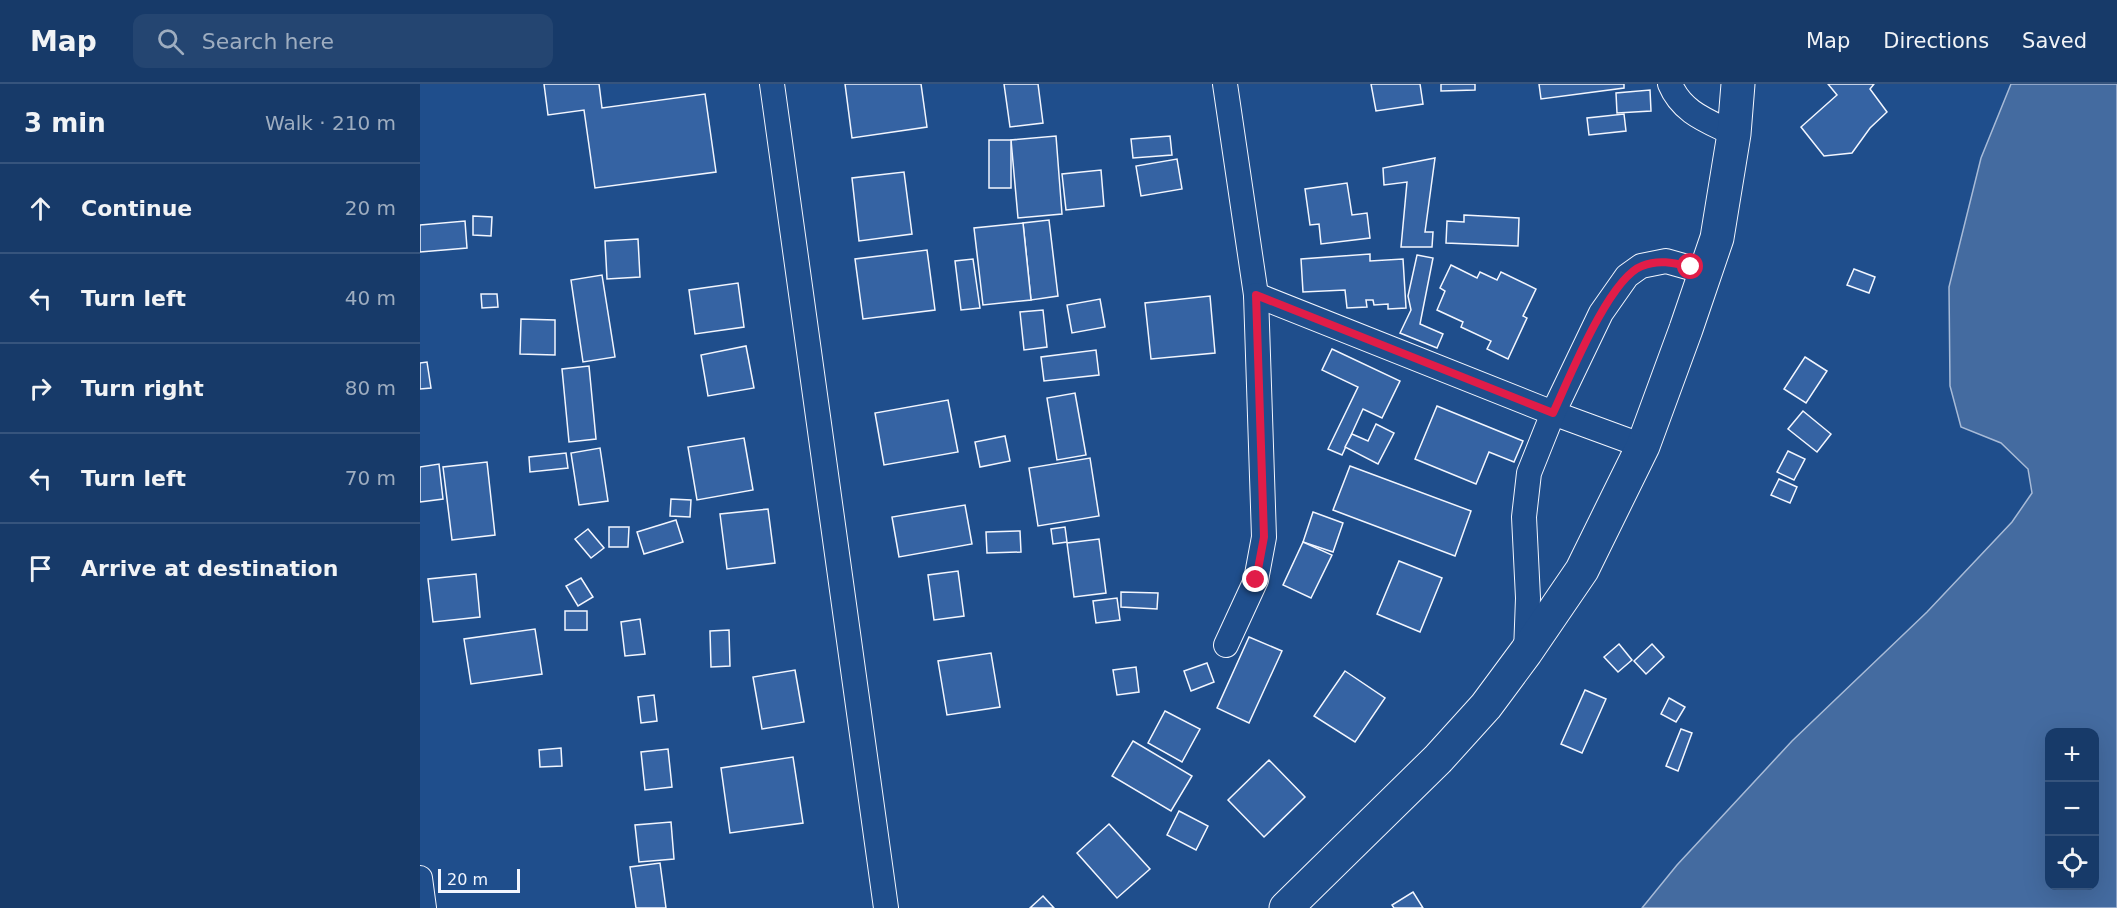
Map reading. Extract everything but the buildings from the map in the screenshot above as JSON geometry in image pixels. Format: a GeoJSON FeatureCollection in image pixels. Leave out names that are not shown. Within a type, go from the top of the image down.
{"type":"FeatureCollection","features":[{"type":"Feature","properties":{"kind":"highway"},"geometry":{"type":"LineString","coordinates":[[1286,908],[1438,759],[1486,706],[1582,570],[1643,446],[1717,238],[1734,134],[1738,84]]}},
{"type":"Feature","properties":{"kind":"street"},"geometry":{"type":"LineString","coordinates":[[772,84],[886,908]]}},
{"type":"Feature","properties":{"kind":"street"},"geometry":{"type":"LineString","coordinates":[[1225,84],[1256,295],[1264,537],[1256,580],[1226,645]]}},
{"type":"Feature","properties":{"kind":"street"},"geometry":{"type":"LineString","coordinates":[[1670,84],[1674,94],[1689,111],[1734,134]]}},
{"type":"Feature","properties":{"kind":"street"},"geometry":{"type":"LineString","coordinates":[[1526,652],[1528,598],[1524,517],[1529,473],[1553,413],[1601,313],[1626,276],[1641,266],[1666,261],[1705,272]]}},
{"type":"Feature","properties":{"kind":"street"},"geometry":{"type":"LineString","coordinates":[[1256,295],[1553,413],[1643,446]]}},
{"type":"Feature","properties":{"kind":"street"},"geometry":{"type":"LineString","coordinates":[[420,878],[424,908]]}},
{"type":"Feature","properties":{"kind":"water"},"geometry":{"type":"Polygon","coordinates":[[[2011,84],[2117,84],[2117,908],[1642,908],[1677,865],[1792,741],[1927,612],[2012,522],[2032,493],[2028,469],[2001,443],[1961,427],[1950,386],[1949,287],[1981,158],[2011,84]]]}},
{"type":"Feature","properties":{"kind":"route"},"geometry":{"type":"LineString","coordinates":[[1256,580],[1264,537],[1256,295],[1553,413],[1601,313],[1626,276],[1641,266],[1666,261],[1691,267]]}}]}
